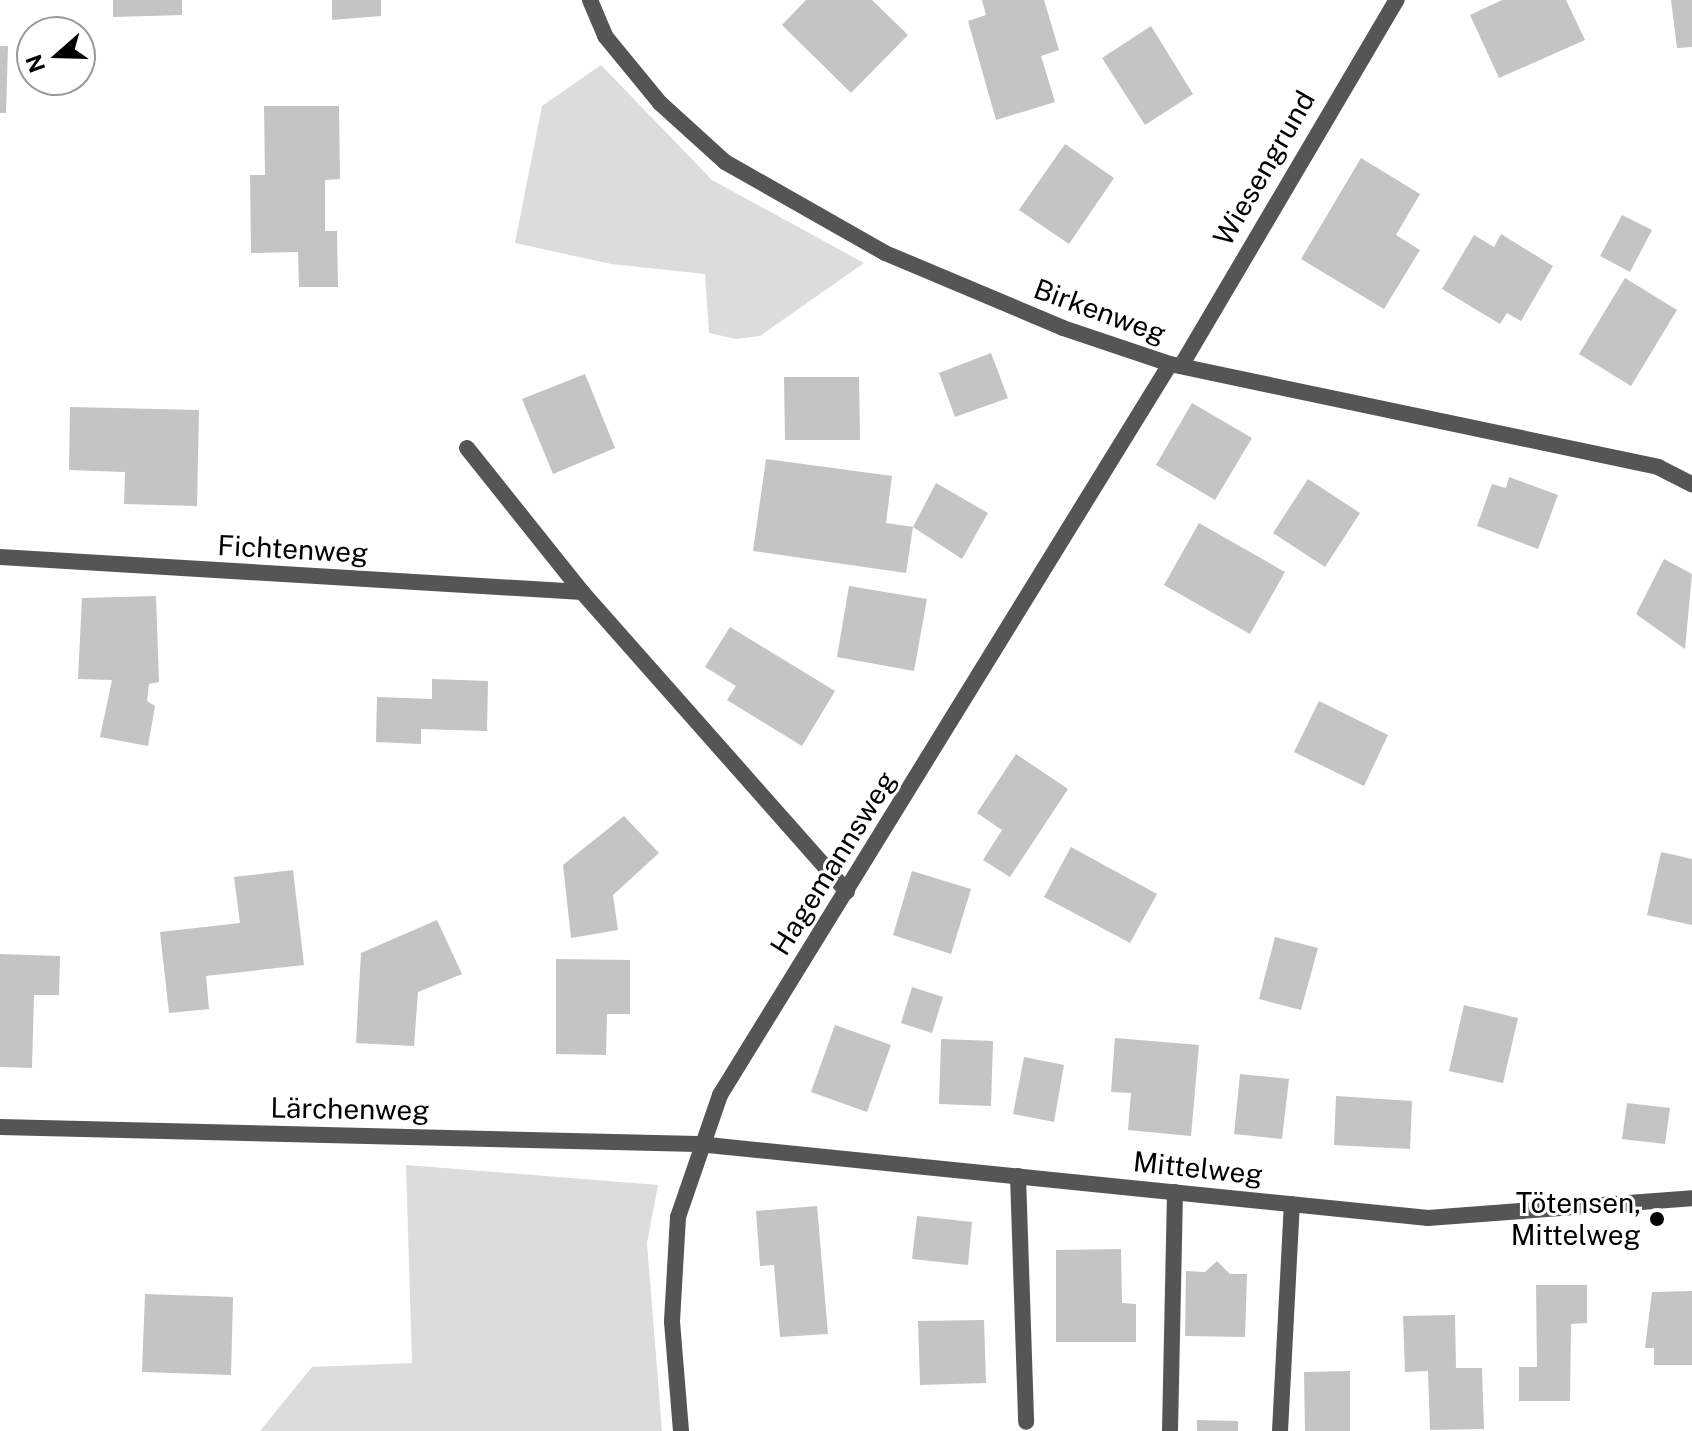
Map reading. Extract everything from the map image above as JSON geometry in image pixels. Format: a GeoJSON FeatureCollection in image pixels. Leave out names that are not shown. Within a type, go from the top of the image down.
{"type":"FeatureCollection","features":[{"type":"Feature","properties":{"kind":"street","name":"Birkenweg"},"geometry":{"type":"LineString","coordinates":[[590,0],[605,36],[660,103],[725,162],[885,253],[1175,365],[1658,467],[1692,484]]}},
{"type":"Feature","properties":{"kind":"street","name":"Wiesengrund"},"geometry":{"type":"LineString","coordinates":[[1175,365],[1397,0]]}},
{"type":"Feature","properties":{"kind":"street","name":"Hagemannsweg"},"geometry":{"type":"LineString","coordinates":[[681,1431],[672,1321],[677,1232],[698,1144],[720,1095],[1175,365]]}},
{"type":"Feature","properties":{"kind":"street"},"geometry":{"type":"LineString","coordinates":[[467,448],[582,592],[847,892]]}},
{"type":"Feature","properties":{"kind":"street","name":"Fichtenweg"},"geometry":{"type":"LineString","coordinates":[[0,557],[582,592]]}},
{"type":"Feature","properties":{"kind":"street","name":"Lärchenweg"},"geometry":{"type":"LineString","coordinates":[[0,1127],[698,1144]]}},
{"type":"Feature","properties":{"kind":"street","name":"Mittelweg"},"geometry":{"type":"LineString","coordinates":[[698,1144],[1292,1204],[1500,1218],[1692,1198]]}},
{"type":"Feature","properties":{"kind":"street"},"geometry":{"type":"LineString","coordinates":[[1018,1176],[1026,1422]]}},
{"type":"Feature","properties":{"kind":"street"},"geometry":{"type":"LineString","coordinates":[[1170,1431],[1175,1192]]}},
{"type":"Feature","properties":{"kind":"street"},"geometry":{"type":"LineString","coordinates":[[1280,1431],[1292,1204]]}},
{"type":"Feature","properties":{"kind":"shaded area"},"geometry":{"type":"Polygon","coordinates":[[[601,65],[712,180],[864,263],[760,336],[736,339],[709,333],[705,274],[611,264],[515,243],[542,106],[601,65]]]}},
{"type":"Feature","properties":{"kind":"shaded area"},"geometry":{"type":"Polygon","coordinates":[[[406,1165],[658,1185],[647,1243],[662,1431],[260,1431],[312,1367],[412,1363],[406,1165]]]}},
{"type":"Feature","properties":{"kind":"building"},"geometry":{"type":"Polygon","coordinates":[[[113,0],[182,0],[182,15],[113,17],[113,0]]]}},
{"type":"Feature","properties":{"kind":"building"},"geometry":{"type":"Polygon","coordinates":[[[332,0],[381,0],[381,16],[332,20],[332,0]]]}},
{"type":"Feature","properties":{"kind":"building"},"geometry":{"type":"Polygon","coordinates":[[[806,0],[872,0],[908,35],[851,93],[782,25],[806,0]]]}},
{"type":"Feature","properties":{"kind":"building"},"geometry":{"type":"Polygon","coordinates":[[[982,0],[1044,0],[1059,50],[1041,56],[1055,102],[996,120],[968,21],[986,15],[982,0]]]}},
{"type":"Feature","properties":{"kind":"building"},"geometry":{"type":"Polygon","coordinates":[[[1502,0],[1566,0],[1585,40],[1499,78],[1470,15],[1502,0]]]}},
{"type":"Feature","properties":{"kind":"building"},"geometry":{"type":"Polygon","coordinates":[[[1671,0],[1692,0],[1692,47],[1677,48],[1671,0]]]}},
{"type":"Feature","properties":{"kind":"building"},"geometry":{"type":"Polygon","coordinates":[[[1151,26],[1193,94],[1145,125],[1102,58],[1151,26]]]}},
{"type":"Feature","properties":{"kind":"building"},"geometry":{"type":"Polygon","coordinates":[[[0,46],[8,46],[6,113],[0,113],[0,46]]]}},
{"type":"Feature","properties":{"kind":"building"},"geometry":{"type":"Polygon","coordinates":[[[264,106],[339,106],[340,179],[325,180],[325,231],[337,231],[338,287],[299,287],[298,252],[251,253],[250,175],[265,175],[264,106]]]}},
{"type":"Feature","properties":{"kind":"building"},"geometry":{"type":"Polygon","coordinates":[[[1065,144],[1114,178],[1069,244],[1019,210],[1065,144]]]}},
{"type":"Feature","properties":{"kind":"building"},"geometry":{"type":"Polygon","coordinates":[[[1361,158],[1420,194],[1396,235],[1420,250],[1384,309],[1301,259],[1361,158]]]}},
{"type":"Feature","properties":{"kind":"building"},"geometry":{"type":"Polygon","coordinates":[[[1622,215],[1652,230],[1630,272],[1600,256],[1622,215]]]}},
{"type":"Feature","properties":{"kind":"building"},"geometry":{"type":"Polygon","coordinates":[[[1501,234],[1553,266],[1521,321],[1507,313],[1500,324],[1442,289],[1474,235],[1494,247],[1501,234]]]}},
{"type":"Feature","properties":{"kind":"building"},"geometry":{"type":"Polygon","coordinates":[[[1625,278],[1677,310],[1631,386],[1579,354],[1625,278]]]}},
{"type":"Feature","properties":{"kind":"building"},"geometry":{"type":"Polygon","coordinates":[[[991,353],[1008,398],[955,417],[939,373],[991,353]]]}},
{"type":"Feature","properties":{"kind":"building"},"geometry":{"type":"Polygon","coordinates":[[[585,374],[615,448],[553,474],[522,399],[585,374]]]}},
{"type":"Feature","properties":{"kind":"building"},"geometry":{"type":"Polygon","coordinates":[[[784,377],[859,377],[860,440],[785,440],[784,377]]]}},
{"type":"Feature","properties":{"kind":"building"},"geometry":{"type":"Polygon","coordinates":[[[1192,403],[1252,438],[1215,500],[1156,465],[1192,403]]]}},
{"type":"Feature","properties":{"kind":"building"},"geometry":{"type":"Polygon","coordinates":[[[70,407],[199,410],[197,506],[124,504],[125,472],[69,470],[70,407]]]}},
{"type":"Feature","properties":{"kind":"building"},"geometry":{"type":"Polygon","coordinates":[[[766,459],[892,476],[886,523],[913,527],[906,573],[753,551],[766,459]]]}},
{"type":"Feature","properties":{"kind":"building"},"geometry":{"type":"Polygon","coordinates":[[[1509,477],[1558,495],[1538,549],[1477,526],[1492,484],[1506,488],[1509,477]]]}},
{"type":"Feature","properties":{"kind":"building"},"geometry":{"type":"Polygon","coordinates":[[[1308,479],[1360,513],[1325,567],[1273,533],[1308,479]]]}},
{"type":"Feature","properties":{"kind":"building"},"geometry":{"type":"Polygon","coordinates":[[[936,483],[988,513],[962,559],[913,527],[936,483]]]}},
{"type":"Feature","properties":{"kind":"building"},"geometry":{"type":"Polygon","coordinates":[[[1199,523],[1285,572],[1250,634],[1164,585],[1199,523]]]}},
{"type":"Feature","properties":{"kind":"building"},"geometry":{"type":"Polygon","coordinates":[[[1664,559],[1692,574],[1685,649],[1636,614],[1664,559]]]}},
{"type":"Feature","properties":{"kind":"building"},"geometry":{"type":"Polygon","coordinates":[[[849,586],[927,599],[914,671],[837,657],[849,586]]]}},
{"type":"Feature","properties":{"kind":"building"},"geometry":{"type":"Polygon","coordinates":[[[156,596],[159,682],[149,684],[147,701],[155,706],[148,746],[100,737],[112,680],[78,679],[82,598],[156,596]]]}},
{"type":"Feature","properties":{"kind":"building"},"geometry":{"type":"Polygon","coordinates":[[[730,627],[835,691],[802,746],[727,700],[736,686],[705,667],[730,627]]]}},
{"type":"Feature","properties":{"kind":"building"},"geometry":{"type":"Polygon","coordinates":[[[432,679],[488,681],[487,731],[421,729],[421,744],[376,742],[377,697],[432,699],[432,679]]]}},
{"type":"Feature","properties":{"kind":"building"},"geometry":{"type":"Polygon","coordinates":[[[1319,701],[1388,735],[1364,786],[1294,752],[1319,701]]]}},
{"type":"Feature","properties":{"kind":"building"},"geometry":{"type":"Polygon","coordinates":[[[1016,754],[1068,789],[1010,877],[983,860],[1002,830],[977,813],[1016,754]]]}},
{"type":"Feature","properties":{"kind":"building"},"geometry":{"type":"Polygon","coordinates":[[[624,816],[659,853],[613,895],[618,930],[571,938],[563,865],[624,816]]]}},
{"type":"Feature","properties":{"kind":"building"},"geometry":{"type":"Polygon","coordinates":[[[1071,847],[1157,894],[1130,943],[1044,897],[1071,847]]]}},
{"type":"Feature","properties":{"kind":"building"},"geometry":{"type":"Polygon","coordinates":[[[1661,852],[1692,859],[1692,925],[1647,915],[1661,852]]]}},
{"type":"Feature","properties":{"kind":"building"},"geometry":{"type":"Polygon","coordinates":[[[293,870],[304,965],[206,976],[209,1009],[169,1013],[160,932],[240,923],[234,877],[293,870]]]}},
{"type":"Feature","properties":{"kind":"building"},"geometry":{"type":"Polygon","coordinates":[[[912,871],[971,889],[951,954],[893,935],[912,871]]]}},
{"type":"Feature","properties":{"kind":"building"},"geometry":{"type":"Polygon","coordinates":[[[437,920],[462,974],[418,992],[414,1046],[356,1043],[361,953],[437,920]]]}},
{"type":"Feature","properties":{"kind":"building"},"geometry":{"type":"Polygon","coordinates":[[[1275,937],[1318,948],[1301,1010],[1259,999],[1275,937]]]}},
{"type":"Feature","properties":{"kind":"building"},"geometry":{"type":"Polygon","coordinates":[[[0,954],[60,956],[59,995],[34,995],[32,1068],[0,1067],[0,954]]]}},
{"type":"Feature","properties":{"kind":"building"},"geometry":{"type":"Polygon","coordinates":[[[556,959],[630,960],[630,1014],[607,1014],[606,1055],[556,1054],[556,959]]]}},
{"type":"Feature","properties":{"kind":"building"},"geometry":{"type":"Polygon","coordinates":[[[912,987],[943,997],[932,1033],[901,1023],[912,987]]]}},
{"type":"Feature","properties":{"kind":"building"},"geometry":{"type":"Polygon","coordinates":[[[1464,1005],[1518,1018],[1503,1083],[1449,1071],[1464,1005]]]}},
{"type":"Feature","properties":{"kind":"building"},"geometry":{"type":"Polygon","coordinates":[[[835,1025],[891,1045],[867,1112],[811,1092],[835,1025]]]}},
{"type":"Feature","properties":{"kind":"building"},"geometry":{"type":"Polygon","coordinates":[[[1115,1038],[1199,1045],[1191,1136],[1128,1130],[1131,1093],[1111,1092],[1115,1038]]]}},
{"type":"Feature","properties":{"kind":"building"},"geometry":{"type":"Polygon","coordinates":[[[941,1039],[993,1041],[991,1106],[939,1104],[941,1039]]]}},
{"type":"Feature","properties":{"kind":"building"},"geometry":{"type":"Polygon","coordinates":[[[1024,1057],[1064,1065],[1054,1122],[1013,1114],[1024,1057]]]}},
{"type":"Feature","properties":{"kind":"building"},"geometry":{"type":"Polygon","coordinates":[[[1240,1074],[1289,1079],[1282,1139],[1234,1134],[1240,1074]]]}},
{"type":"Feature","properties":{"kind":"building"},"geometry":{"type":"Polygon","coordinates":[[[1336,1096],[1412,1101],[1410,1149],[1334,1145],[1336,1096]]]}},
{"type":"Feature","properties":{"kind":"building"},"geometry":{"type":"Polygon","coordinates":[[[1627,1103],[1670,1108],[1665,1144],[1622,1139],[1627,1103]]]}},
{"type":"Feature","properties":{"kind":"building"},"geometry":{"type":"Polygon","coordinates":[[[817,1206],[828,1334],[780,1337],[774,1265],[760,1266],[756,1211],[817,1206]]]}},
{"type":"Feature","properties":{"kind":"building"},"geometry":{"type":"Polygon","coordinates":[[[917,1216],[972,1222],[968,1265],[912,1259],[917,1216]]]}},
{"type":"Feature","properties":{"kind":"building"},"geometry":{"type":"Polygon","coordinates":[[[1121,1249],[1122,1303],[1136,1304],[1136,1342],[1056,1342],[1056,1250],[1121,1249]]]}},
{"type":"Feature","properties":{"kind":"building"},"geometry":{"type":"Polygon","coordinates":[[[1217,1261],[1230,1274],[1247,1274],[1245,1337],[1185,1336],[1186,1271],[1205,1272],[1217,1261]]]}},
{"type":"Feature","properties":{"kind":"building"},"geometry":{"type":"Polygon","coordinates":[[[1536,1285],[1587,1285],[1587,1323],[1571,1324],[1570,1401],[1519,1401],[1519,1367],[1537,1367],[1536,1285]]]}},
{"type":"Feature","properties":{"kind":"building"},"geometry":{"type":"Polygon","coordinates":[[[1692,1291],[1692,1365],[1654,1365],[1654,1348],[1645,1348],[1652,1292],[1692,1291]]]}},
{"type":"Feature","properties":{"kind":"building"},"geometry":{"type":"Polygon","coordinates":[[[145,1294],[233,1297],[231,1375],[142,1372],[145,1294]]]}},
{"type":"Feature","properties":{"kind":"building"},"geometry":{"type":"Polygon","coordinates":[[[1455,1315],[1456,1368],[1482,1368],[1484,1429],[1430,1430],[1428,1371],[1405,1372],[1403,1316],[1455,1315]]]}},
{"type":"Feature","properties":{"kind":"building"},"geometry":{"type":"Polygon","coordinates":[[[984,1320],[986,1383],[920,1385],[918,1321],[984,1320]]]}},
{"type":"Feature","properties":{"kind":"building"},"geometry":{"type":"Polygon","coordinates":[[[1350,1371],[1350,1431],[1305,1431],[1304,1372],[1350,1371]]]}},
{"type":"Feature","properties":{"kind":"building"},"geometry":{"type":"Polygon","coordinates":[[[1197,1420],[1238,1421],[1238,1431],[1197,1431],[1197,1420]]]}},
{"type":"Feature","properties":{"kind":"place","name":"Tötensen, Mittelweg"},"geometry":{"type":"Point","coordinates":[1657,1219]}}]}
